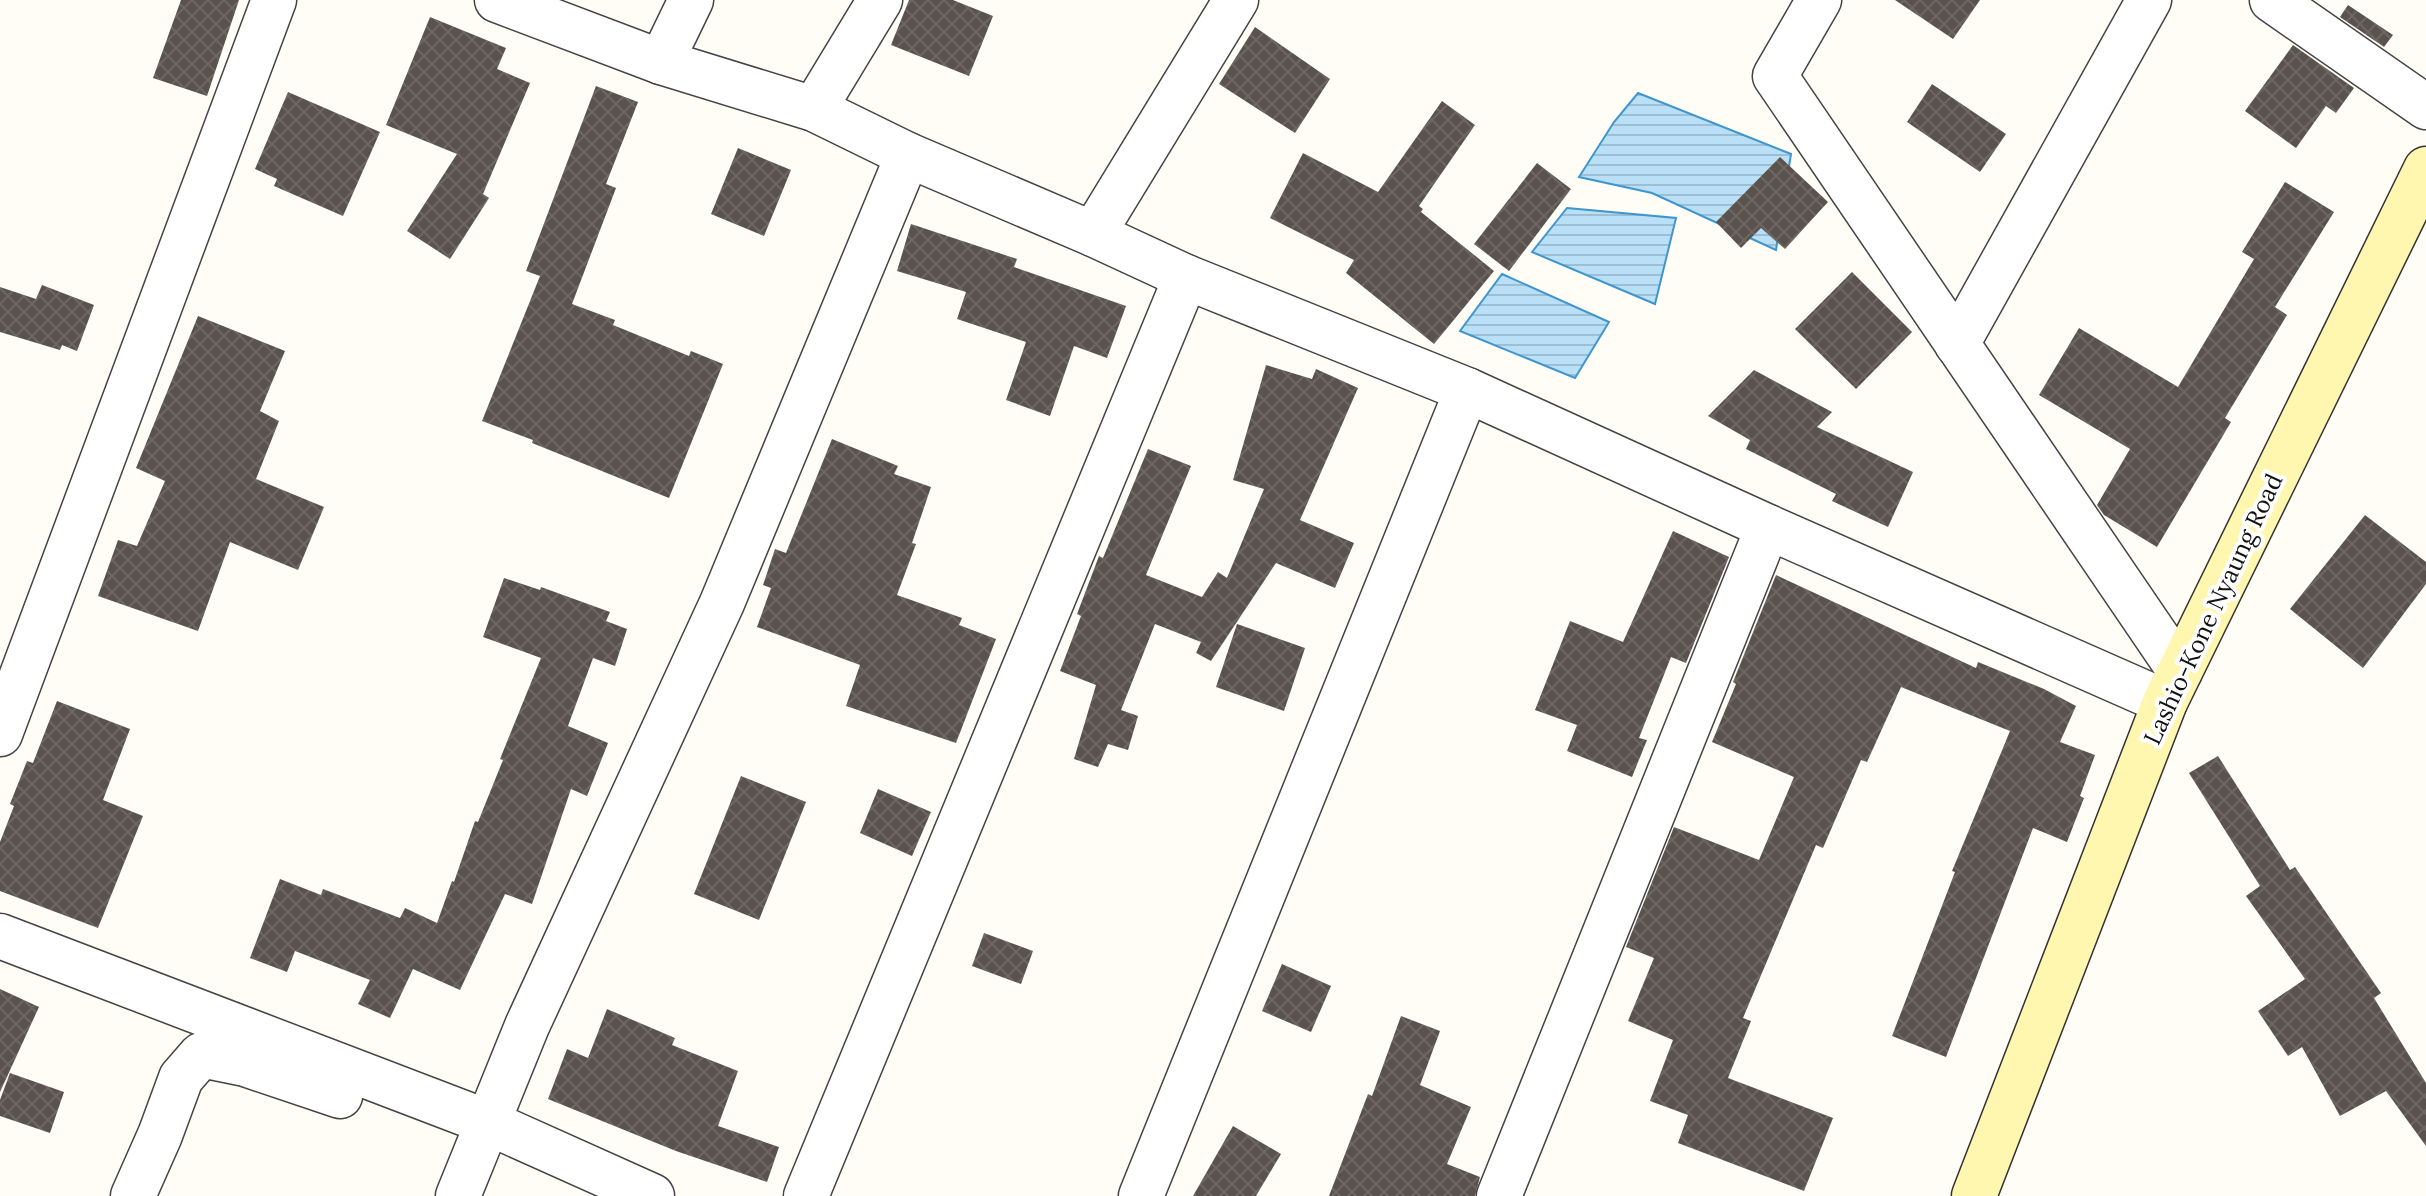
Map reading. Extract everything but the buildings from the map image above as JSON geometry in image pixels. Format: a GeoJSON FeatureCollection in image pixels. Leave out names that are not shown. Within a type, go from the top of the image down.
{"type":"FeatureCollection","features":[{"type":"Feature","properties":{"kind":"main road","name":"Lashio-Kone Nyaung Road"},"geometry":{"type":"LineString","coordinates":[[1974,1196],[2172,686],[2426,169]]}},
{"type":"Feature","properties":{"kind":"street"},"geometry":{"type":"LineString","coordinates":[[0,734],[274,0]]}},
{"type":"Feature","properties":{"kind":"street"},"geometry":{"type":"LineString","coordinates":[[497,0],[661,62],[814,109],[908,155],[1186,277],[1467,390],[1768,527],[2172,686]]}},
{"type":"Feature","properties":{"kind":"street"},"geometry":{"type":"LineString","coordinates":[[661,62],[691,0]]}},
{"type":"Feature","properties":{"kind":"street"},"geometry":{"type":"LineString","coordinates":[[814,109],[880,0]]}},
{"type":"Feature","properties":{"kind":"street"},"geometry":{"type":"LineString","coordinates":[[1093,234],[1236,0]]}},
{"type":"Feature","properties":{"kind":"street"},"geometry":{"type":"LineString","coordinates":[[1819,0],[1775,76],[1957,344],[2172,686]]}},
{"type":"Feature","properties":{"kind":"street"},"geometry":{"type":"LineString","coordinates":[[1957,344],[2149,0]]}},
{"type":"Feature","properties":{"kind":"street"},"geometry":{"type":"LineString","coordinates":[[2272,0],[2426,107]]}},
{"type":"Feature","properties":{"kind":"street"},"geometry":{"type":"LineString","coordinates":[[458,1196],[527,1026],[722,603],[908,155]]}},
{"type":"Feature","properties":{"kind":"street"},"geometry":{"type":"LineString","coordinates":[[806,1196],[1186,277]]}},
{"type":"Feature","properties":{"kind":"street"},"geometry":{"type":"LineString","coordinates":[[1141,1196],[1467,390]]}},
{"type":"Feature","properties":{"kind":"street"},"geometry":{"type":"LineString","coordinates":[[1499,1196],[1768,527]]}},
{"type":"Feature","properties":{"kind":"street"},"geometry":{"type":"LineString","coordinates":[[0,936],[487,1122],[652,1196]]}},
{"type":"Feature","properties":{"kind":"street"},"geometry":{"type":"LineString","coordinates":[[133,1196],[181,1078],[201,1055],[245,1064],[395,1115],[487,1122]]}},
{"type":"Feature","properties":{"kind":"water"},"geometry":{"type":"Polygon","coordinates":[[[1638,93],[1791,154],[1776,250],[1652,193],[1579,177],[1614,122],[1638,93]]]}},
{"type":"Feature","properties":{"kind":"water"},"geometry":{"type":"Polygon","coordinates":[[[1567,208],[1676,218],[1655,304],[1532,252],[1567,208]]]}},
{"type":"Feature","properties":{"kind":"water"},"geometry":{"type":"Polygon","coordinates":[[[1502,274],[1609,322],[1575,378],[1460,331],[1502,274]]]}}]}
